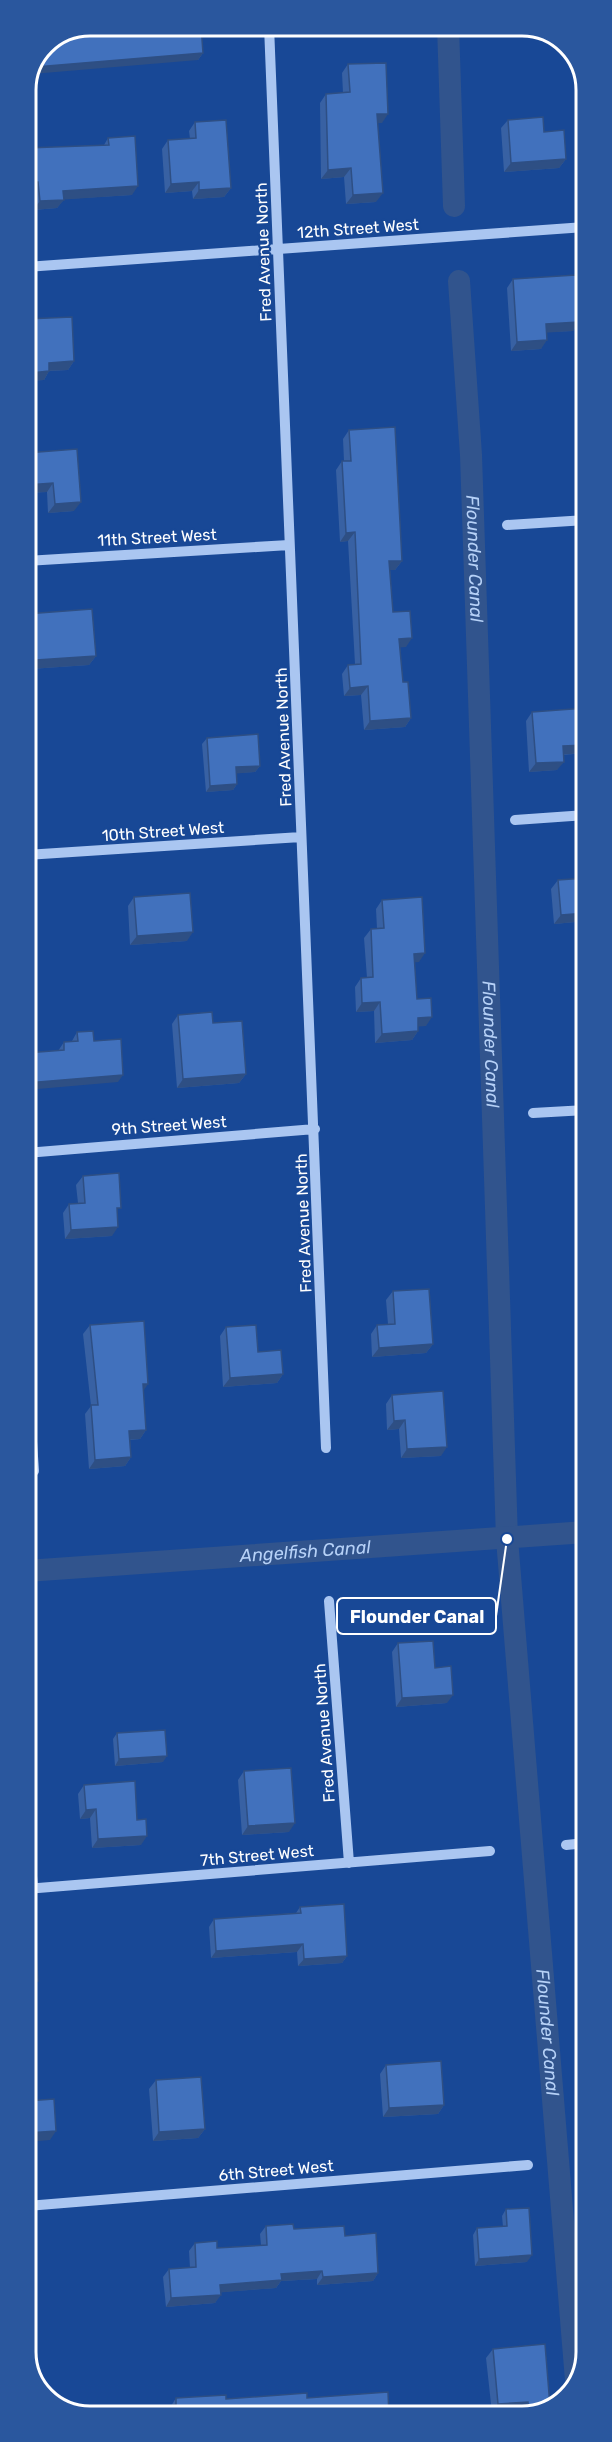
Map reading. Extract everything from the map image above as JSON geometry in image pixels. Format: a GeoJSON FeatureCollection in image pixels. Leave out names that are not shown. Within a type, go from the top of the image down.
{"type":"FeatureCollection","features":[{"type":"Feature","properties":{"kind":"street","name":"Fred Avenue North"},"geometry":{"type":"LineString","coordinates":[[269,36],[326,1448]]}},
{"type":"Feature","properties":{"kind":"street","name":"12th Street West"},"geometry":{"type":"LineString","coordinates":[[36,266],[576,228]]}},
{"type":"Feature","properties":{"kind":"street"},"geometry":{"type":"LineString","coordinates":[[507,525],[576,521]]}},
{"type":"Feature","properties":{"kind":"street","name":"11th Street West"},"geometry":{"type":"LineString","coordinates":[[36,560],[289,544]]}},
{"type":"Feature","properties":{"kind":"street"},"geometry":{"type":"LineString","coordinates":[[515,820],[576,816]]}},
{"type":"Feature","properties":{"kind":"street","name":"10th Street West"},"geometry":{"type":"LineString","coordinates":[[36,854],[301,837]]}},
{"type":"Feature","properties":{"kind":"street"},"geometry":{"type":"LineString","coordinates":[[533,1113],[576,1111]]}},
{"type":"Feature","properties":{"kind":"street","name":"9th Street West"},"geometry":{"type":"LineString","coordinates":[[36,1152],[315,1129]]}},
{"type":"Feature","properties":{"kind":"street","name":"Fred Avenue North"},"geometry":{"type":"LineString","coordinates":[[329,1601],[349,1863]]}},
{"type":"Feature","properties":{"kind":"street"},"geometry":{"type":"LineString","coordinates":[[566,1845],[576,1844]]}},
{"type":"Feature","properties":{"kind":"street","name":"7th Street West"},"geometry":{"type":"LineString","coordinates":[[36,1888],[490,1851]]}},
{"type":"Feature","properties":{"kind":"street","name":"6th Street West"},"geometry":{"type":"LineString","coordinates":[[36,2205],[528,2165]]}},
{"type":"Feature","properties":{"kind":"building"},"geometry":{"type":"Polygon","coordinates":[[[90,36],[202,36],[203,53],[41,66],[60,45],[79,37],[90,36]]]}},
{"type":"Feature","properties":{"kind":"building"},"geometry":{"type":"Polygon","coordinates":[[[386,63],[388,114],[377,114],[383,193],[353,195],[351,168],[328,170],[326,94],[350,92],[348,64],[386,63]]]}},
{"type":"Feature","properties":{"kind":"building"},"geometry":{"type":"Polygon","coordinates":[[[543,117],[544,132],[564,130],[566,159],[511,163],[508,120],[543,117]]]}},
{"type":"Feature","properties":{"kind":"building"},"geometry":{"type":"Polygon","coordinates":[[[226,120],[231,188],[199,190],[199,182],[171,184],[168,140],[196,138],[195,122],[226,120]]]}},
{"type":"Feature","properties":{"kind":"building"},"geometry":{"type":"Polygon","coordinates":[[[135,136],[138,186],[63,191],[64,200],[40,201],[38,182],[36,182],[36,148],[109,145],[108,138],[135,136]]]}},
{"type":"Feature","properties":{"kind":"building"},"geometry":{"type":"Polygon","coordinates":[[[576,275],[576,322],[546,324],[547,340],[517,342],[513,279],[576,275]]]}},
{"type":"Feature","properties":{"kind":"building"},"geometry":{"type":"Polygon","coordinates":[[[72,317],[74,361],[49,363],[49,371],[36,372],[36,319],[72,317]]]}},
{"type":"Feature","properties":{"kind":"building"},"geometry":{"type":"Polygon","coordinates":[[[395,427],[402,561],[389,561],[393,612],[410,611],[412,638],[399,639],[403,682],[408,682],[411,718],[370,721],[368,686],[350,688],[348,665],[361,664],[355,532],[346,533],[342,461],[351,461],[349,430],[395,427]]]}},
{"type":"Feature","properties":{"kind":"building"},"geometry":{"type":"Polygon","coordinates":[[[77,449],[81,502],[55,504],[53,483],[36,484],[36,452],[77,449]]]}},
{"type":"Feature","properties":{"kind":"building"},"geometry":{"type":"Polygon","coordinates":[[[92,609],[96,656],[36,660],[36,613],[92,609]]]}},
{"type":"Feature","properties":{"kind":"building"},"geometry":{"type":"Polygon","coordinates":[[[576,709],[576,745],[563,746],[564,762],[536,763],[532,712],[576,709]]]}},
{"type":"Feature","properties":{"kind":"building"},"geometry":{"type":"Polygon","coordinates":[[[258,734],[260,766],[236,767],[237,784],[210,786],[207,738],[258,734]]]}},
{"type":"Feature","properties":{"kind":"building"},"geometry":{"type":"Polygon","coordinates":[[[576,879],[576,914],[561,915],[558,880],[576,879]]]}},
{"type":"Feature","properties":{"kind":"building"},"geometry":{"type":"Polygon","coordinates":[[[190,893],[193,932],[137,936],[134,897],[190,893]]]}},
{"type":"Feature","properties":{"kind":"building"},"geometry":{"type":"Polygon","coordinates":[[[422,897],[425,953],[414,954],[417,999],[431,998],[432,1017],[418,1018],[418,1031],[382,1034],[380,1002],[362,1003],[361,978],[373,977],[371,929],[384,928],[382,900],[422,897]]]}},
{"type":"Feature","properties":{"kind":"building"},"geometry":{"type":"Polygon","coordinates":[[[212,1012],[213,1023],[242,1021],[246,1074],[183,1079],[178,1015],[212,1012]]]}},
{"type":"Feature","properties":{"kind":"building"},"geometry":{"type":"Polygon","coordinates":[[[93,1031],[94,1041],[121,1039],[123,1075],[36,1082],[36,1052],[64,1050],[64,1042],[78,1041],[77,1032],[93,1031]]]}},
{"type":"Feature","properties":{"kind":"building"},"geometry":{"type":"Polygon","coordinates":[[[119,1173],[121,1208],[117,1208],[118,1227],[71,1230],[69,1204],[85,1203],[83,1176],[119,1173]]]}},
{"type":"Feature","properties":{"kind":"building"},"geometry":{"type":"Polygon","coordinates":[[[429,1289],[433,1344],[379,1348],[377,1325],[395,1324],[393,1291],[429,1289]]]}},
{"type":"Feature","properties":{"kind":"building"},"geometry":{"type":"Polygon","coordinates":[[[144,1321],[148,1384],[143,1384],[146,1430],[129,1431],[131,1457],[95,1460],[91,1405],[98,1405],[90,1325],[144,1321]]]}},
{"type":"Feature","properties":{"kind":"building"},"geometry":{"type":"Polygon","coordinates":[[[256,1325],[258,1352],[281,1350],[283,1374],[230,1378],[226,1327],[256,1325]]]}},
{"type":"Feature","properties":{"kind":"building"},"geometry":{"type":"Polygon","coordinates":[[[443,1391],[447,1447],[407,1449],[405,1420],[394,1421],[392,1395],[443,1391]]]}},
{"type":"Feature","properties":{"kind":"building"},"geometry":{"type":"Polygon","coordinates":[[[433,1641],[435,1668],[451,1666],[453,1695],[402,1698],[398,1643],[433,1641]]]}},
{"type":"Feature","properties":{"kind":"building"},"geometry":{"type":"Polygon","coordinates":[[[165,1730],[167,1756],[119,1759],[117,1733],[165,1730]]]}},
{"type":"Feature","properties":{"kind":"building"},"geometry":{"type":"Polygon","coordinates":[[[291,1768],[295,1823],[248,1826],[244,1771],[291,1768]]]}},
{"type":"Feature","properties":{"kind":"building"},"geometry":{"type":"Polygon","coordinates":[[[135,1781],[137,1820],[146,1819],[147,1836],[98,1839],[96,1809],[86,1810],[84,1785],[135,1781]]]}},
{"type":"Feature","properties":{"kind":"building"},"geometry":{"type":"Polygon","coordinates":[[[344,1904],[347,1956],[304,1959],[303,1944],[216,1951],[214,1919],[301,1913],[300,1907],[344,1904]]]}},
{"type":"Feature","properties":{"kind":"building"},"geometry":{"type":"Polygon","coordinates":[[[36,1950],[38,1981],[36,1981],[36,1950]]]}},
{"type":"Feature","properties":{"kind":"building"},"geometry":{"type":"Polygon","coordinates":[[[441,2061],[444,2105],[389,2108],[386,2065],[441,2061]]]}},
{"type":"Feature","properties":{"kind":"building"},"geometry":{"type":"Polygon","coordinates":[[[201,2077],[205,2129],[159,2132],[156,2080],[201,2077]]]}},
{"type":"Feature","properties":{"kind":"building"},"geometry":{"type":"Polygon","coordinates":[[[54,2099],[56,2131],[36,2132],[36,2100],[54,2099]]]}},
{"type":"Feature","properties":{"kind":"building"},"geometry":{"type":"Polygon","coordinates":[[[529,2208],[532,2255],[479,2259],[477,2228],[507,2226],[506,2209],[529,2208]]]}},
{"type":"Feature","properties":{"kind":"building"},"geometry":{"type":"Polygon","coordinates":[[[293,2224],[294,2229],[344,2226],[345,2236],[376,2233],[378,2273],[323,2277],[322,2271],[281,2274],[282,2280],[220,2285],[221,2295],[171,2298],[169,2269],[196,2267],[195,2243],[217,2241],[217,2248],[267,2245],[266,2226],[293,2224]]]}},
{"type":"Feature","properties":{"kind":"building"},"geometry":{"type":"Polygon","coordinates":[[[545,2344],[549,2399],[533,2405],[528,2405],[528,2402],[498,2404],[493,2349],[545,2344]]]}},
{"type":"Feature","properties":{"kind":"building"},"geometry":{"type":"Polygon","coordinates":[[[388,2392],[389,2406],[165,2406],[176,2405],[176,2398],[226,2395],[226,2399],[307,2393],[307,2398],[388,2392]]]}},
{"type":"Feature","properties":{"kind":"waterway","name":"Flounder Canal"},"geometry":{"type":"LineString","coordinates":[[448,36],[454,206]]}},
{"type":"Feature","properties":{"kind":"waterway","name":"Flounder Canal"},"geometry":{"type":"LineString","coordinates":[[459,281],[471,455],[507,1539],[575,2364]]}},
{"type":"Feature","properties":{"kind":"waterway","name":"Angelfish Canal"},"geometry":{"type":"LineString","coordinates":[[36,1570],[576,1533]]}},
{"type":"Feature","properties":{"kind":"place","name":"Flounder Canal"},"geometry":{"type":"Point","coordinates":[507,1539]}}]}
